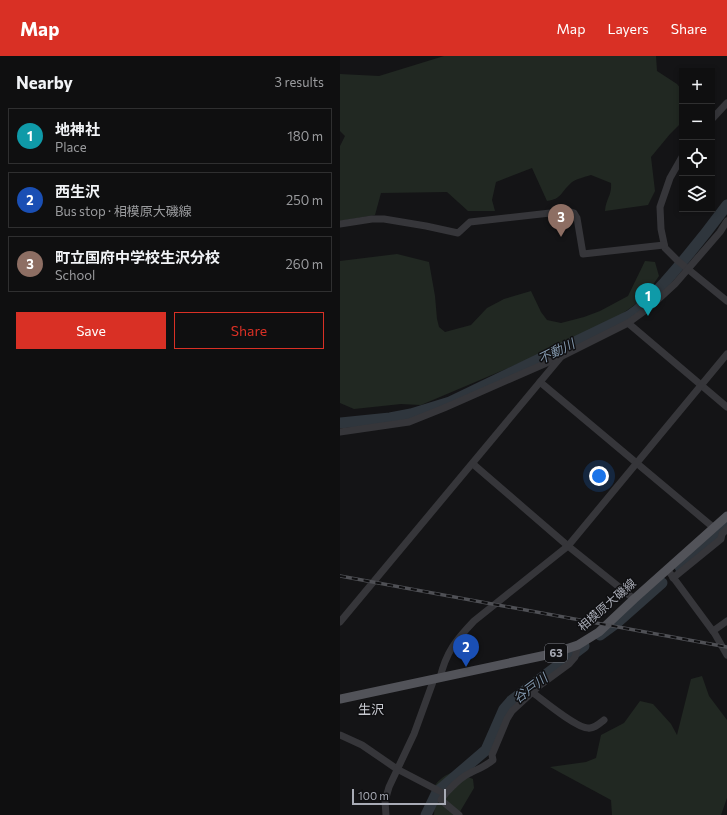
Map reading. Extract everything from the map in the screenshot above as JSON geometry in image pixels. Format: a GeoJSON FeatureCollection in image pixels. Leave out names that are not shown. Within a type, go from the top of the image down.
{"type":"FeatureCollection","features":[{"type":"Feature","properties":{"kind":"main road","name":"相模原大磯線"},"geometry":{"type":"LineString","coordinates":[[340,699],[578,647],[599,632],[634,598],[727,516]]}},
{"type":"Feature","properties":{"kind":"street"},"geometry":{"type":"LineString","coordinates":[[715,116],[727,103]]}},
{"type":"Feature","properties":{"kind":"street"},"geometry":{"type":"LineString","coordinates":[[679,162],[670,178],[660,207],[661,229],[665,248],[727,301]]}},
{"type":"Feature","properties":{"kind":"street"},"geometry":{"type":"LineString","coordinates":[[340,224],[372,219],[384,219],[458,233],[470,222],[568,211],[574,213],[577,218],[583,254],[664,245]]}},
{"type":"Feature","properties":{"kind":"street"},"geometry":{"type":"LineString","coordinates":[[340,432],[409,422],[563,355],[628,323],[675,284],[720,232],[727,221]]}},
{"type":"Feature","properties":{"kind":"street"},"geometry":{"type":"LineString","coordinates":[[628,323],[727,407]]}},
{"type":"Feature","properties":{"kind":"street"},"geometry":{"type":"LineString","coordinates":[[386,815],[385,801],[392,779],[414,734],[451,648],[474,621],[568,546],[727,354]]}},
{"type":"Feature","properties":{"kind":"street"},"geometry":{"type":"LineString","coordinates":[[340,622],[563,355]]}},
{"type":"Feature","properties":{"kind":"street"},"geometry":{"type":"LineString","coordinates":[[540,382],[714,528]]}},
{"type":"Feature","properties":{"kind":"street"},"geometry":{"type":"LineString","coordinates":[[472,464],[568,546],[634,598]]}},
{"type":"Feature","properties":{"kind":"street"},"geometry":{"type":"LineString","coordinates":[[674,578],[720,540],[722,534],[727,529]]}},
{"type":"Feature","properties":{"kind":"street"},"geometry":{"type":"LineString","coordinates":[[720,540],[727,545]]}},
{"type":"Feature","properties":{"kind":"street"},"geometry":{"type":"LineString","coordinates":[[667,569],[713,630],[727,655]]}},
{"type":"Feature","properties":{"kind":"street"},"geometry":{"type":"LineString","coordinates":[[713,630],[727,620]]}},
{"type":"Feature","properties":{"kind":"street"},"geometry":{"type":"LineString","coordinates":[[441,792],[469,773],[478,770],[493,760],[492,755],[512,711],[532,692],[569,664],[575,658],[578,647]]}},
{"type":"Feature","properties":{"kind":"street"},"geometry":{"type":"LineString","coordinates":[[532,692],[557,712],[585,728],[593,728],[604,720]]}},
{"type":"Feature","properties":{"kind":"street"},"geometry":{"type":"LineString","coordinates":[[340,735],[362,745],[397,769],[441,792]]}},
{"type":"Feature","properties":{"kind":"street"},"geometry":{"type":"LineString","coordinates":[[441,792],[441,800],[460,815]]}},
{"type":"Feature","properties":{"kind":"shaded area"},"geometry":{"type":"Polygon","coordinates":[[[444,56],[656,56],[657,71],[679,86],[679,125],[651,157],[655,191],[648,205],[605,211],[606,203],[611,191],[611,183],[591,175],[572,182],[556,199],[547,201],[532,168],[496,182],[492,200],[495,211],[468,211],[447,192],[381,193],[375,215],[340,221],[340,146],[345,136],[340,131],[340,74],[379,76],[444,56]]]}},
{"type":"Feature","properties":{"kind":"shaded area"},"geometry":{"type":"Polygon","coordinates":[[[397,254],[429,262],[435,296],[437,319],[439,327],[445,332],[471,325],[487,308],[504,299],[531,291],[541,312],[547,320],[561,323],[584,317],[600,311],[628,296],[645,261],[655,262],[659,276],[644,298],[615,319],[534,357],[421,405],[401,404],[354,409],[340,403],[340,261],[397,254]]]}},
{"type":"Feature","properties":{"kind":"shaded area"},"geometry":{"type":"Polygon","coordinates":[[[702,676],[709,696],[727,720],[727,798],[721,815],[612,815],[611,800],[550,767],[586,762],[596,758],[601,735],[624,723],[640,701],[653,704],[671,724],[677,735],[691,679],[702,676]]]}},
{"type":"Feature","properties":{"kind":"shaded area"},"geometry":{"type":"Polygon","coordinates":[[[456,772],[473,779],[474,788],[458,815],[434,815],[434,787],[444,776],[456,772]]]}},
{"type":"Feature","properties":{"kind":"waterway","name":"不動川"},"geometry":{"type":"LineString","coordinates":[[340,423],[390,418],[411,414],[450,402],[629,316],[644,305],[665,282],[727,205]]}},
{"type":"Feature","properties":{"kind":"waterway","name":"谷戸川"},"geometry":{"type":"LineString","coordinates":[[680,567],[727,524]]}},
{"type":"Feature","properties":{"kind":"waterway","name":"谷戸川"},"geometry":{"type":"LineString","coordinates":[[600,635],[619,621],[662,583]]}},
{"type":"Feature","properties":{"kind":"waterway","name":"谷戸川"},"geometry":{"type":"LineString","coordinates":[[426,815],[437,792],[486,750],[504,709],[511,701],[584,646]]}},
{"type":"Feature","properties":{"kind":"railway"},"geometry":{"type":"LineString","coordinates":[[340,576],[727,647]]}},
{"type":"Feature","properties":{"kind":"place","name":"町立国府中学校生沢分校"},"geometry":{"type":"Point","coordinates":[561,237]}},
{"type":"Feature","properties":{"kind":"place","name":"地神社"},"geometry":{"type":"Point","coordinates":[648,316]}},
{"type":"Feature","properties":{"kind":"place","name":"西生沢"},"geometry":{"type":"Point","coordinates":[466,667]}},
{"type":"Feature","properties":{"kind":"district","name":"生沢"},"geometry":{"type":"Point","coordinates":[371,709]}}]}
